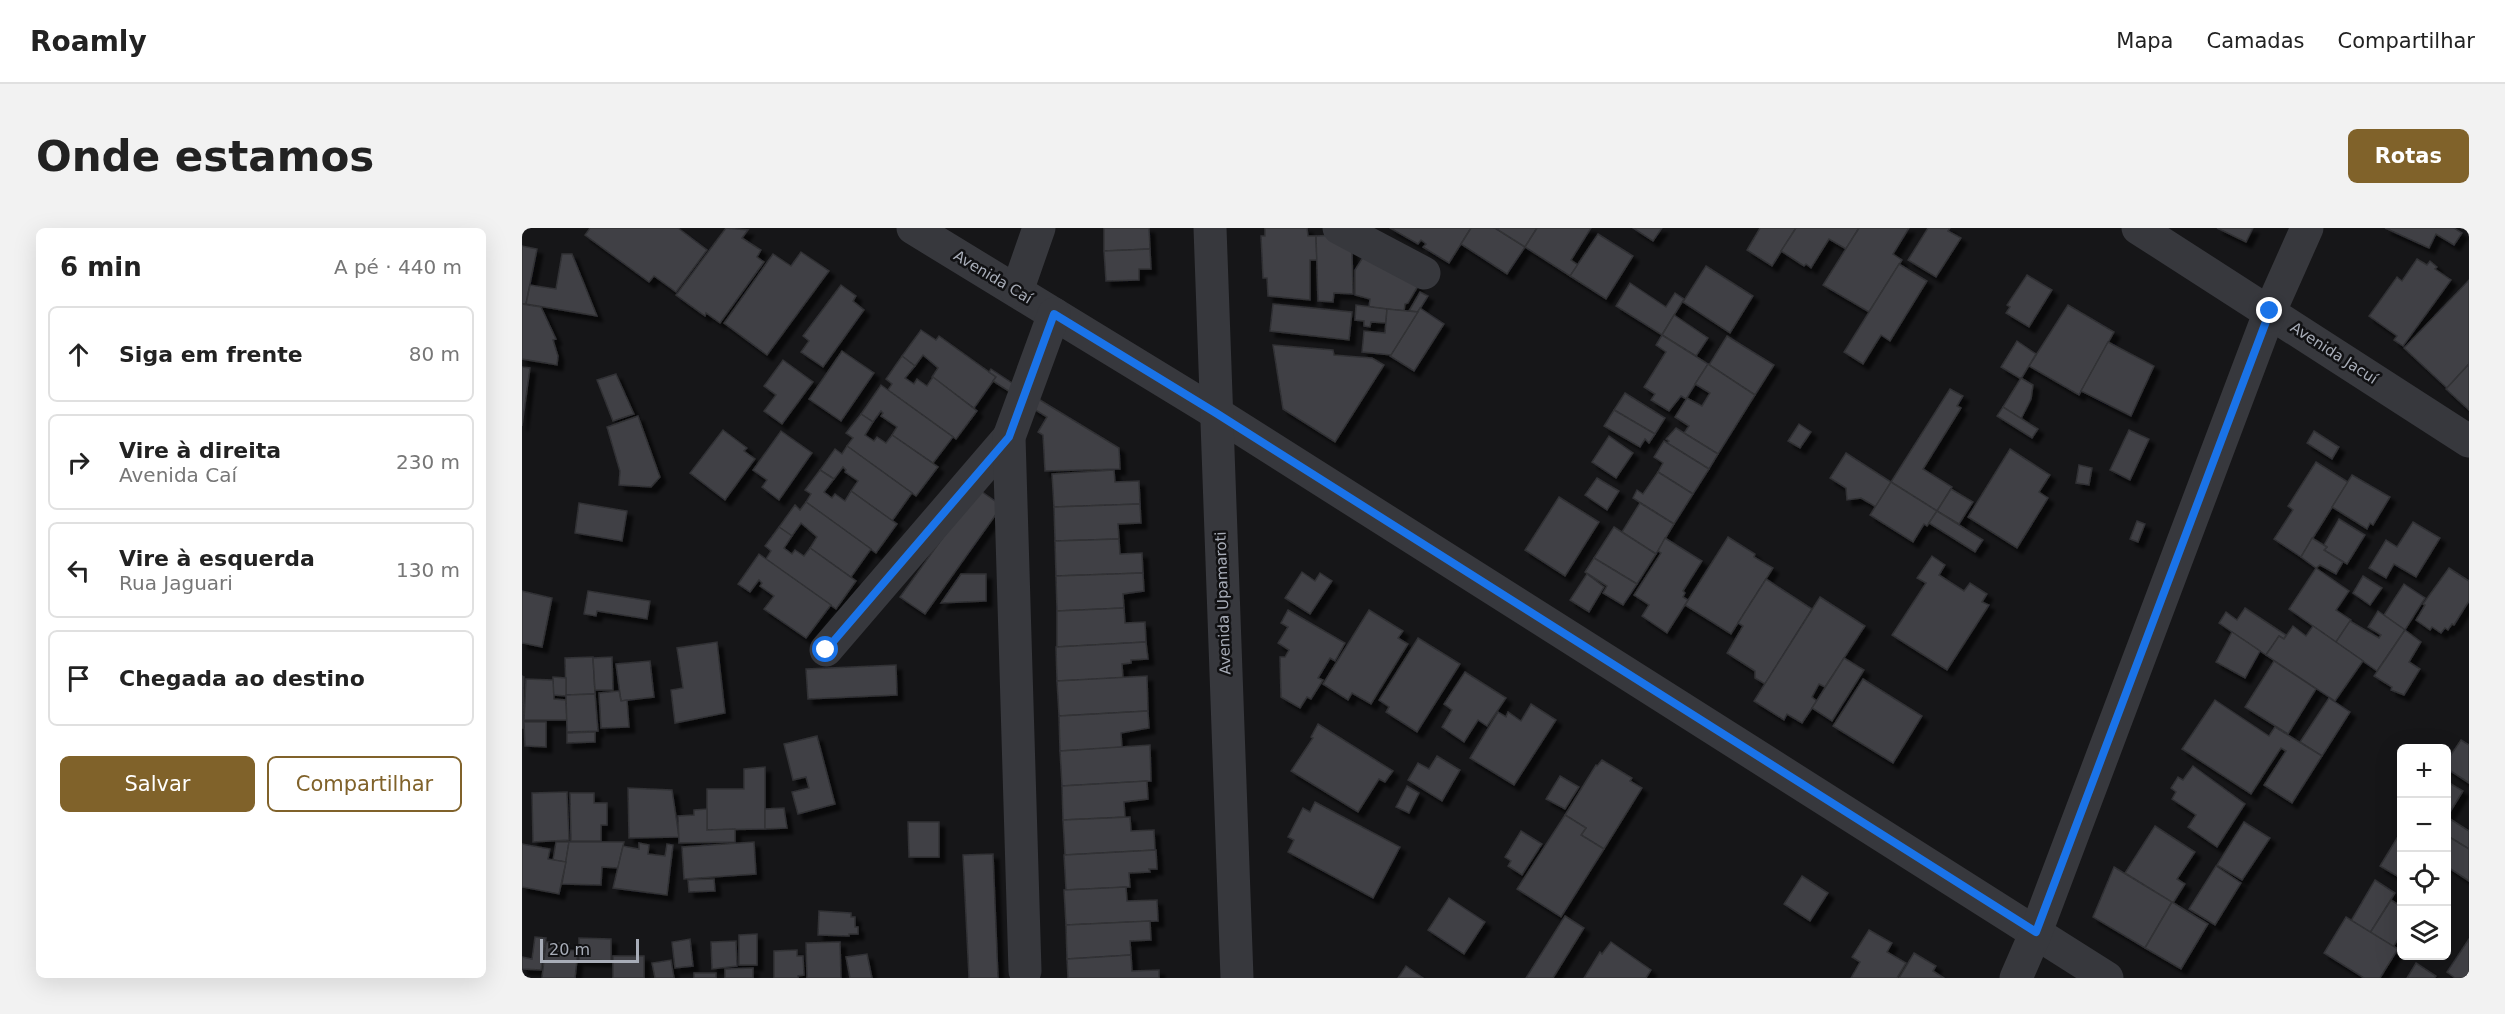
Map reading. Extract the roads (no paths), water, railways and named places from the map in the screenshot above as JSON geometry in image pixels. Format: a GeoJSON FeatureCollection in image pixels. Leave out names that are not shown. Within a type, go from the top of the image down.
{"type":"FeatureCollection","features":[{"type":"Feature","properties":{"kind":"street","name":"Avenida Caí"},"geometry":{"type":"LineString","coordinates":[[914,228],[1216,413],[2107,978]]}},
{"type":"Feature","properties":{"kind":"street"},"geometry":{"type":"LineString","coordinates":[[1017,291],[1039,228]]}},
{"type":"Feature","properties":{"kind":"street","name":"Avenida Upamaroti"},"geometry":{"type":"LineString","coordinates":[[1210,228],[1238,978]]}},
{"type":"Feature","properties":{"kind":"street"},"geometry":{"type":"LineString","coordinates":[[1339,228],[1424,273]]}},
{"type":"Feature","properties":{"kind":"street","name":"Avenida Jacuí"},"geometry":{"type":"LineString","coordinates":[[2138,228],[2469,441]]}},
{"type":"Feature","properties":{"kind":"street"},"geometry":{"type":"LineString","coordinates":[[2016,978],[2036,932],[2270,311],[2307,228]]}},
{"type":"Feature","properties":{"kind":"street"},"geometry":{"type":"LineString","coordinates":[[826,650],[1009,437],[1054,314]]}},
{"type":"Feature","properties":{"kind":"street"},"geometry":{"type":"LineString","coordinates":[[1009,437],[1025,971]]}}]}
